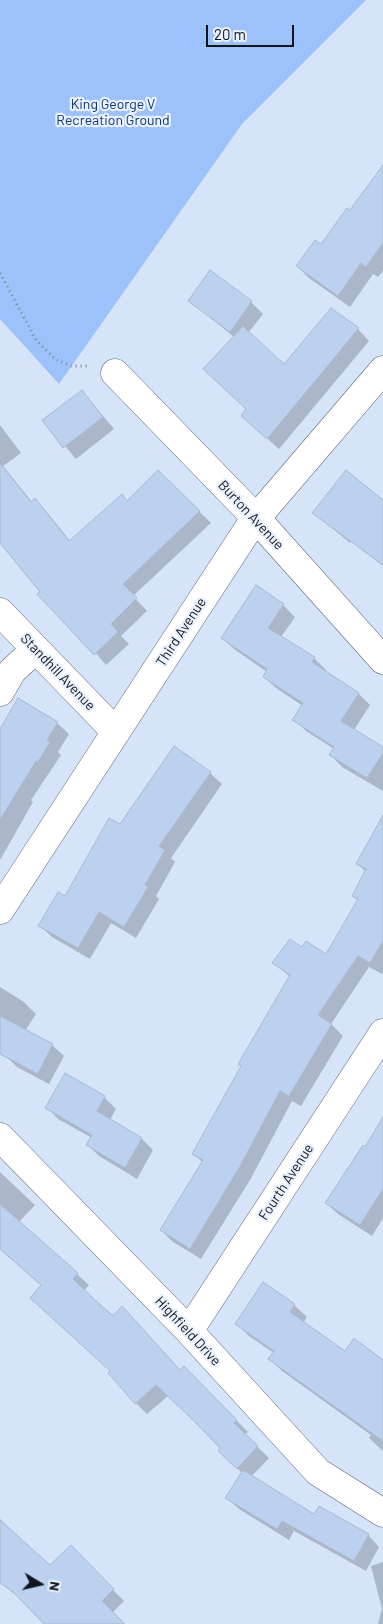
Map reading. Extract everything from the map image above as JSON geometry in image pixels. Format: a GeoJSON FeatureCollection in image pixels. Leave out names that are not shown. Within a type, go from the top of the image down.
{"type":"FeatureCollection","features":[{"type":"Feature","properties":{"kind":"street","name":"Burton Avenue"},"geometry":{"type":"LineString","coordinates":[[103,369],[255,518],[383,660]]}},
{"type":"Feature","properties":{"kind":"street","name":"Third Avenue"},"geometry":{"type":"LineString","coordinates":[[0,910],[255,518],[383,370]]}},
{"type":"Feature","properties":{"kind":"street","name":"Standhill Avenue"},"geometry":{"type":"LineString","coordinates":[[0,612],[116,732]]}},
{"type":"Feature","properties":{"kind":"street"},"geometry":{"type":"LineString","coordinates":[[0,692],[12,671],[36,649]]}},
{"type":"Feature","properties":{"kind":"street","name":"Fourth Avenue"},"geometry":{"type":"LineString","coordinates":[[189,1331],[383,1033]]}},
{"type":"Feature","properties":{"kind":"street","name":"Highfield Drive"},"geometry":{"type":"LineString","coordinates":[[0,1137],[189,1331],[318,1472],[383,1513]]}},
{"type":"Feature","properties":{"kind":"path"},"geometry":{"type":"LineString","coordinates":[[0,273],[36,340],[55,359],[71,366],[103,369]]}},
{"type":"Feature","properties":{"kind":"green space","name":"King George V Recreation Ground"},"geometry":{"type":"Polygon","coordinates":[[[0,0],[366,0],[242,124],[59,384],[0,319],[0,0]]]}},
{"type":"Feature","properties":{"kind":"building"},"geometry":{"type":"Polygon","coordinates":[[[383,165],[383,243],[366,267],[361,263],[338,296],[296,266],[315,240],[321,244],[347,208],[350,210],[383,165]]]}},
{"type":"Feature","properties":{"kind":"building"},"geometry":{"type":"Polygon","coordinates":[[[210,270],[252,301],[230,332],[188,301],[210,270]]]}},
{"type":"Feature","properties":{"kind":"building"},"geometry":{"type":"Polygon","coordinates":[[[331,308],[359,328],[267,439],[241,416],[246,409],[203,369],[243,326],[284,364],[331,308]]]}},
{"type":"Feature","properties":{"kind":"building"},"geometry":{"type":"Polygon","coordinates":[[[82,390],[103,417],[63,448],[42,420],[82,390]]]}},
{"type":"Feature","properties":{"kind":"building"},"geometry":{"type":"Polygon","coordinates":[[[0,463],[31,502],[35,498],[69,541],[122,494],[127,501],[158,470],[200,511],[123,584],[137,598],[111,624],[118,632],[94,655],[37,594],[40,592],[0,543],[0,463]]]}},
{"type":"Feature","properties":{"kind":"building"},"geometry":{"type":"Polygon","coordinates":[[[346,470],[383,500],[383,565],[312,513],[346,470]]]}},
{"type":"Feature","properties":{"kind":"building"},"geometry":{"type":"Polygon","coordinates":[[[256,585],[284,604],[268,628],[315,657],[312,662],[359,693],[341,721],[383,747],[383,753],[367,778],[329,755],[334,747],[292,720],[303,703],[263,677],[267,669],[221,638],[256,585]]]}},
{"type":"Feature","properties":{"kind":"building"},"geometry":{"type":"Polygon","coordinates":[[[18,698],[58,722],[47,740],[50,742],[38,762],[36,761],[0,820],[0,729],[18,698]]]}},
{"type":"Feature","properties":{"kind":"building"},"geometry":{"type":"Polygon","coordinates":[[[174,746],[211,772],[159,846],[165,850],[145,885],[148,887],[124,927],[99,912],[78,948],[38,926],[58,892],[65,896],[109,818],[120,824],[174,746]]]}},
{"type":"Feature","properties":{"kind":"building"},"geometry":{"type":"Polygon","coordinates":[[[383,815],[383,941],[370,963],[358,956],[318,1015],[332,1024],[289,1096],[280,1091],[239,1168],[190,1249],[160,1230],[203,1160],[192,1154],[241,1066],[238,1064],[290,975],[272,963],[290,939],[302,947],[306,941],[326,954],[358,899],[352,896],[366,869],[356,864],[383,815]]]}},
{"type":"Feature","properties":{"kind":"building"},"geometry":{"type":"Polygon","coordinates":[[[0,1016],[53,1044],[38,1074],[0,1054],[0,1016]]]}},
{"type":"Feature","properties":{"kind":"building"},"geometry":{"type":"Polygon","coordinates":[[[65,1073],[105,1096],[97,1111],[142,1138],[125,1168],[86,1145],[92,1135],[45,1108],[65,1073]]]}},
{"type":"Feature","properties":{"kind":"building"},"geometry":{"type":"Polygon","coordinates":[[[383,1117],[383,1189],[360,1225],[325,1203],[363,1145],[365,1147],[383,1117]]]}},
{"type":"Feature","properties":{"kind":"building"},"geometry":{"type":"Polygon","coordinates":[[[0,1204],[78,1273],[73,1279],[94,1299],[113,1316],[122,1306],[180,1370],[184,1366],[237,1420],[234,1423],[258,1446],[237,1469],[218,1451],[220,1448],[156,1385],[135,1404],[108,1373],[110,1371],[30,1298],[41,1285],[0,1249],[0,1204]]]}},
{"type":"Feature","properties":{"kind":"building"},"geometry":{"type":"Polygon","coordinates":[[[263,1282],[295,1304],[290,1312],[345,1351],[354,1338],[383,1360],[383,1441],[268,1359],[274,1351],[235,1324],[263,1282]]]}},
{"type":"Feature","properties":{"kind":"building"},"geometry":{"type":"Polygon","coordinates":[[[243,1470],[314,1514],[319,1506],[369,1534],[354,1561],[282,1521],[277,1529],[225,1498],[243,1470]]]}},
{"type":"Feature","properties":{"kind":"building"},"geometry":{"type":"Polygon","coordinates":[[[0,1520],[50,1565],[71,1545],[114,1589],[102,1601],[125,1624],[44,1624],[13,1592],[0,1583],[0,1520]]]}}]}
